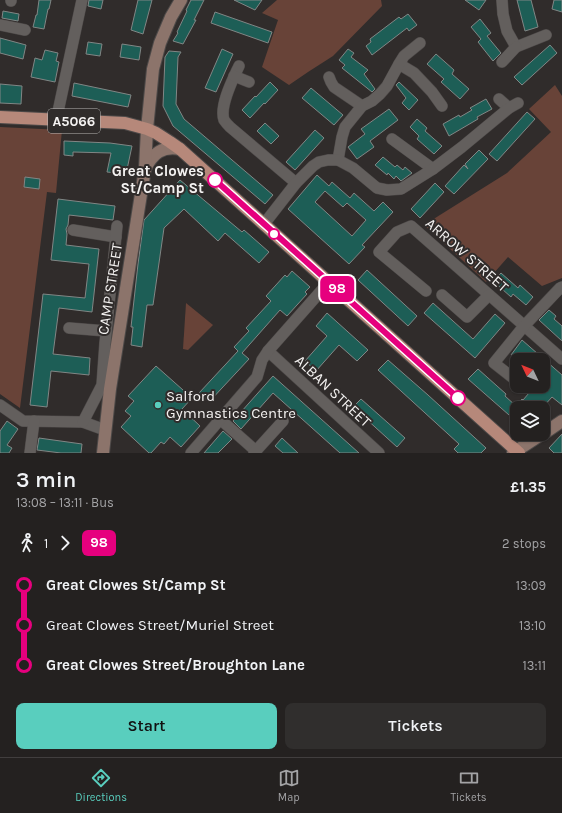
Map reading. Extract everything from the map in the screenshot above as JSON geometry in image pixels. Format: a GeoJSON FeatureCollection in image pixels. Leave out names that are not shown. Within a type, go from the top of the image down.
{"type":"FeatureCollection","features":[{"type":"Feature","properties":{"kind":"main road","name":"CAMP STREET"},"geometry":{"type":"LineString","coordinates":[[103,453],[110,389],[145,169],[146,129],[153,69],[156,56],[166,30],[181,0]]}},
{"type":"Feature","properties":{"kind":"main road","name":"A5066"},"geometry":{"type":"LineString","coordinates":[[0,118],[114,122],[133,125],[166,138],[329,282],[516,452]]}},
{"type":"Feature","properties":{"kind":"main road"},"geometry":{"type":"LineString","coordinates":[[145,169],[149,161],[163,149],[180,149]]}},
{"type":"Feature","properties":{"kind":"main road"},"geometry":{"type":"LineString","coordinates":[[550,429],[562,421]]}},
{"type":"Feature","properties":{"kind":"main road"},"geometry":{"type":"LineString","coordinates":[[516,452],[532,441]]}},
{"type":"Feature","properties":{"kind":"street"},"geometry":{"type":"LineString","coordinates":[[56,121],[82,0]]}},
{"type":"Feature","properties":{"kind":"street"},"geometry":{"type":"LineString","coordinates":[[502,0],[503,14],[507,31],[516,47]]}},
{"type":"Feature","properties":{"kind":"street"},"geometry":{"type":"LineString","coordinates":[[0,25],[25,30]]}},
{"type":"Feature","properties":{"kind":"street"},"geometry":{"type":"LineString","coordinates":[[502,62],[516,47],[546,35]]}},
{"type":"Feature","properties":{"kind":"street"},"geometry":{"type":"LineString","coordinates":[[338,160],[345,127],[362,106],[372,101],[380,94],[387,86],[404,56],[420,43]]}},
{"type":"Feature","properties":{"kind":"street"},"geometry":{"type":"LineString","coordinates":[[399,64],[414,73],[432,92],[442,106]]}},
{"type":"Feature","properties":{"kind":"street"},"geometry":{"type":"LineString","coordinates":[[249,82],[237,71],[224,104],[223,113],[225,121],[230,127],[296,183]]}},
{"type":"Feature","properties":{"kind":"street"},"geometry":{"type":"LineString","coordinates":[[329,76],[334,87],[362,106]]}},
{"type":"Feature","properties":{"kind":"street"},"geometry":{"type":"LineString","coordinates":[[264,224],[296,183],[319,162],[338,160],[353,168],[377,188],[387,190],[401,188],[433,169],[513,106],[499,99]]}},
{"type":"Feature","properties":{"kind":"street"},"geometry":{"type":"LineString","coordinates":[[392,139],[433,169]]}},
{"type":"Feature","properties":{"kind":"street","name":"ARROW STREET"},"geometry":{"type":"LineString","coordinates":[[426,291],[379,252],[398,232],[411,226],[562,360]]}},
{"type":"Feature","properties":{"kind":"street"},"geometry":{"type":"LineString","coordinates":[[73,230],[117,232],[102,385],[83,422]]}},
{"type":"Feature","properties":{"kind":"street"},"geometry":{"type":"LineString","coordinates":[[191,453],[257,378],[262,360],[268,351],[329,282]]}},
{"type":"Feature","properties":{"kind":"street"},"geometry":{"type":"LineString","coordinates":[[510,375],[494,362],[524,326],[562,287]]}},
{"type":"Feature","properties":{"kind":"street"},"geometry":{"type":"LineString","coordinates":[[442,295],[467,317],[489,295]]}},
{"type":"Feature","properties":{"kind":"street"},"geometry":{"type":"LineString","coordinates":[[69,328],[106,332]]}},
{"type":"Feature","properties":{"kind":"street","name":"ALBAN STREET"},"geometry":{"type":"LineString","coordinates":[[268,351],[379,453]]}},
{"type":"Feature","properties":{"kind":"street"},"geometry":{"type":"LineString","coordinates":[[0,405],[23,421],[83,422],[105,430]]}},
{"type":"Feature","properties":{"kind":"street"},"geometry":{"type":"LineString","coordinates":[[221,420],[255,452],[283,421]]}},
{"type":"Feature","properties":{"kind":"street"},"geometry":{"type":"LineString","coordinates":[[30,453],[34,421]]}},
{"type":"Feature","properties":{"kind":"shaded area"},"geometry":{"type":"Polygon","coordinates":[[[277,0],[381,0],[382,6],[333,56],[289,85],[262,67],[278,20],[262,13],[277,0]]]}},
{"type":"Feature","properties":{"kind":"shaded area"},"geometry":{"type":"Polygon","coordinates":[[[555,85],[562,96],[562,278],[542,286],[508,257],[486,282],[424,225],[507,173],[551,132],[529,109],[555,85]]]}},
{"type":"Feature","properties":{"kind":"shaded area"},"geometry":{"type":"Polygon","coordinates":[[[0,127],[62,130],[56,193],[47,192],[20,408],[0,394],[0,127]]]}},
{"type":"Feature","properties":{"kind":"shaded area"},"geometry":{"type":"Polygon","coordinates":[[[186,303],[213,325],[188,350],[183,349],[186,303]]]}},
{"type":"Feature","properties":{"kind":"building"},"geometry":{"type":"Polygon","coordinates":[[[39,0],[51,0],[44,29],[33,27],[37,15],[39,0]]]}},
{"type":"Feature","properties":{"kind":"building"},"geometry":{"type":"Polygon","coordinates":[[[89,0],[103,0],[101,9],[88,6],[89,0]]]}},
{"type":"Feature","properties":{"kind":"building"},"geometry":{"type":"Polygon","coordinates":[[[138,0],[152,0],[143,34],[131,30],[138,0]]]}},
{"type":"Feature","properties":{"kind":"building"},"geometry":{"type":"Polygon","coordinates":[[[191,0],[204,0],[194,20],[196,20],[183,44],[173,41],[178,33],[177,32],[191,0]]]}},
{"type":"Feature","properties":{"kind":"building"},"geometry":{"type":"Polygon","coordinates":[[[234,0],[262,0],[255,10],[234,0]]]}},
{"type":"Feature","properties":{"kind":"building"},"geometry":{"type":"Polygon","coordinates":[[[465,0],[486,0],[479,10],[465,0]]]}},
{"type":"Feature","properties":{"kind":"building"},"geometry":{"type":"Polygon","coordinates":[[[517,0],[531,0],[538,27],[525,31],[517,0]]]}},
{"type":"Feature","properties":{"kind":"building"},"geometry":{"type":"Polygon","coordinates":[[[554,0],[562,0],[562,12],[552,9],[554,0]]]}},
{"type":"Feature","properties":{"kind":"building"},"geometry":{"type":"Polygon","coordinates":[[[3,11],[19,14],[18,21],[2,18],[3,11]]]}},
{"type":"Feature","properties":{"kind":"building"},"geometry":{"type":"Polygon","coordinates":[[[215,12],[272,32],[268,43],[211,23],[215,12]]]}},
{"type":"Feature","properties":{"kind":"building"},"geometry":{"type":"Polygon","coordinates":[[[408,14],[417,25],[409,31],[407,28],[372,55],[366,46],[371,42],[370,39],[399,17],[401,19],[408,14]]]}},
{"type":"Feature","properties":{"kind":"building"},"geometry":{"type":"Polygon","coordinates":[[[480,19],[491,33],[487,36],[501,53],[493,61],[478,42],[481,39],[471,27],[480,19]]]}},
{"type":"Feature","properties":{"kind":"building"},"geometry":{"type":"Polygon","coordinates":[[[0,38],[26,45],[23,59],[0,53],[0,38]]]}},
{"type":"Feature","properties":{"kind":"building"},"geometry":{"type":"Polygon","coordinates":[[[88,42],[102,44],[100,56],[86,54],[88,42]]]}},
{"type":"Feature","properties":{"kind":"building"},"geometry":{"type":"Polygon","coordinates":[[[122,44],[141,47],[139,60],[120,57],[122,44]]]}},
{"type":"Feature","properties":{"kind":"building"},"geometry":{"type":"Polygon","coordinates":[[[550,45],[557,53],[522,85],[514,77],[550,45]]]}},
{"type":"Feature","properties":{"kind":"building"},"geometry":{"type":"Polygon","coordinates":[[[222,49],[233,54],[216,92],[205,88],[222,49]]]}},
{"type":"Feature","properties":{"kind":"building"},"geometry":{"type":"Polygon","coordinates":[[[348,49],[354,53],[351,57],[368,70],[364,74],[375,89],[372,92],[342,68],[345,65],[339,60],[348,49]]]}},
{"type":"Feature","properties":{"kind":"building"},"geometry":{"type":"Polygon","coordinates":[[[45,50],[58,53],[56,61],[59,62],[55,82],[31,77],[35,58],[42,60],[45,50]]]}},
{"type":"Feature","properties":{"kind":"building"},"geometry":{"type":"Polygon","coordinates":[[[169,51],[181,52],[178,57],[176,104],[184,119],[273,195],[265,204],[173,126],[163,106],[165,57],[169,51]]]}},
{"type":"Feature","properties":{"kind":"building"},"geometry":{"type":"Polygon","coordinates":[[[436,54],[454,70],[452,74],[469,89],[460,99],[441,82],[444,79],[427,64],[436,54]]]}},
{"type":"Feature","properties":{"kind":"building"},"geometry":{"type":"Polygon","coordinates":[[[270,82],[278,90],[250,118],[242,110],[270,82]]]}},
{"type":"Feature","properties":{"kind":"building"},"geometry":{"type":"Polygon","coordinates":[[[399,82],[418,100],[409,110],[402,103],[406,98],[396,85],[399,82]]]}},
{"type":"Feature","properties":{"kind":"building"},"geometry":{"type":"Polygon","coordinates":[[[74,83],[131,95],[128,107],[72,96],[74,83]]]}},
{"type":"Feature","properties":{"kind":"building"},"geometry":{"type":"Polygon","coordinates":[[[0,84],[22,86],[21,104],[0,103],[0,84]]]}},
{"type":"Feature","properties":{"kind":"building"},"geometry":{"type":"Polygon","coordinates":[[[311,88],[343,115],[334,125],[302,98],[311,88]]]}},
{"type":"Feature","properties":{"kind":"building"},"geometry":{"type":"Polygon","coordinates":[[[486,99],[492,109],[477,117],[478,119],[449,136],[443,124],[459,115],[460,117],[472,110],[470,108],[486,99]]]}},
{"type":"Feature","properties":{"kind":"building"},"geometry":{"type":"Polygon","coordinates":[[[389,109],[398,120],[370,141],[374,147],[357,159],[348,147],[365,134],[361,129],[389,109]]]}},
{"type":"Feature","properties":{"kind":"building"},"geometry":{"type":"Polygon","coordinates":[[[527,112],[535,119],[497,161],[489,154],[527,112]]]}},
{"type":"Feature","properties":{"kind":"building"},"geometry":{"type":"Polygon","coordinates":[[[417,119],[427,128],[425,131],[442,146],[434,154],[417,139],[419,136],[410,127],[417,119]]]}},
{"type":"Feature","properties":{"kind":"building"},"geometry":{"type":"Polygon","coordinates":[[[265,123],[279,136],[271,144],[257,131],[265,123]]]}},
{"type":"Feature","properties":{"kind":"building"},"geometry":{"type":"Polygon","coordinates":[[[315,130],[324,138],[295,170],[286,162],[315,130]]]}},
{"type":"Feature","properties":{"kind":"building"},"geometry":{"type":"Polygon","coordinates":[[[64,141],[110,143],[132,146],[126,174],[107,172],[111,153],[73,152],[73,156],[64,155],[64,141]]]}},
{"type":"Feature","properties":{"kind":"building"},"geometry":{"type":"Polygon","coordinates":[[[479,150],[488,159],[454,194],[445,186],[464,165],[468,169],[465,164],[479,150]]]}},
{"type":"Feature","properties":{"kind":"building"},"geometry":{"type":"Polygon","coordinates":[[[383,157],[395,167],[397,165],[403,170],[405,167],[412,173],[401,181],[396,176],[394,179],[388,173],[387,175],[375,165],[383,157]]]}},
{"type":"Feature","properties":{"kind":"building"},"geometry":{"type":"Polygon","coordinates":[[[317,175],[329,186],[332,182],[350,198],[354,193],[374,211],[383,202],[393,212],[362,245],[365,247],[349,264],[288,209],[317,175]],[[325,191],[315,202],[352,236],[366,220],[347,203],[343,207],[325,191]]]}},
{"type":"Feature","properties":{"kind":"building"},"geometry":{"type":"Polygon","coordinates":[[[25,177],[40,179],[39,189],[24,187],[25,177]]]}},
{"type":"Feature","properties":{"kind":"building"},"geometry":{"type":"Polygon","coordinates":[[[180,180],[242,232],[244,230],[269,252],[259,263],[225,233],[218,241],[184,209],[164,228],[153,305],[147,305],[142,347],[131,345],[133,327],[131,327],[144,220],[180,180]]]}},
{"type":"Feature","properties":{"kind":"building"},"geometry":{"type":"Polygon","coordinates":[[[435,183],[444,192],[420,218],[411,209],[435,183]]]}},
{"type":"Feature","properties":{"kind":"building"},"geometry":{"type":"Polygon","coordinates":[[[58,199],[115,206],[113,220],[69,215],[66,229],[66,245],[99,249],[92,312],[59,308],[53,354],[90,358],[89,375],[51,371],[47,407],[30,405],[43,294],[85,298],[89,264],[51,260],[58,199]]]}},
{"type":"Feature","properties":{"kind":"building"},"geometry":{"type":"Polygon","coordinates":[[[367,270],[417,316],[408,326],[358,280],[367,270]]]}},
{"type":"Feature","properties":{"kind":"building"},"geometry":{"type":"Polygon","coordinates":[[[292,271],[310,287],[305,292],[307,294],[287,316],[280,310],[242,353],[249,359],[209,402],[199,393],[238,351],[234,347],[249,331],[246,328],[271,301],[266,296],[285,275],[287,277],[292,271]]]}},
{"type":"Feature","properties":{"kind":"building"},"geometry":{"type":"Polygon","coordinates":[[[501,273],[518,288],[520,285],[533,297],[526,305],[513,294],[511,297],[493,281],[501,273]]]}},
{"type":"Feature","properties":{"kind":"building"},"geometry":{"type":"Polygon","coordinates":[[[433,303],[473,339],[495,314],[505,323],[475,358],[424,313],[433,303]]]}},
{"type":"Feature","properties":{"kind":"building"},"geometry":{"type":"Polygon","coordinates":[[[549,310],[556,316],[554,319],[562,326],[562,341],[539,320],[549,310]]]}},
{"type":"Feature","properties":{"kind":"building"},"geometry":{"type":"Polygon","coordinates":[[[327,313],[368,350],[357,361],[339,345],[316,371],[305,361],[327,336],[316,326],[327,313]]]}},
{"type":"Feature","properties":{"kind":"building"},"geometry":{"type":"Polygon","coordinates":[[[522,340],[537,353],[512,353],[522,340]]]}},
{"type":"Feature","properties":{"kind":"building"},"geometry":{"type":"Polygon","coordinates":[[[388,360],[486,448],[481,453],[458,453],[454,449],[459,444],[378,370],[388,360]]]}},
{"type":"Feature","properties":{"kind":"building"},"geometry":{"type":"Polygon","coordinates":[[[550,364],[562,375],[562,405],[552,397],[548,401],[520,401],[522,399],[523,400],[529,393],[550,393],[550,364]]]}},
{"type":"Feature","properties":{"kind":"building","name":"Salford Gymnastics Centre"},"geometry":{"type":"Polygon","coordinates":[[[156,366],[192,398],[182,409],[200,426],[181,447],[170,437],[164,444],[161,442],[151,453],[149,453],[121,427],[131,416],[125,411],[134,401],[128,396],[156,366]]]}},
{"type":"Feature","properties":{"kind":"building"},"geometry":{"type":"Polygon","coordinates":[[[478,369],[506,394],[505,396],[510,401],[510,416],[468,379],[478,369]]]}},
{"type":"Feature","properties":{"kind":"building"},"geometry":{"type":"Polygon","coordinates":[[[273,376],[359,453],[340,453],[273,393],[241,429],[233,421],[273,376]]]}},
{"type":"Feature","properties":{"kind":"building"},"geometry":{"type":"Polygon","coordinates":[[[361,399],[405,438],[397,447],[353,407],[361,399]]]}},
{"type":"Feature","properties":{"kind":"building"},"geometry":{"type":"Polygon","coordinates":[[[7,421],[18,429],[7,445],[12,448],[9,453],[0,453],[0,431],[7,421]]]}},
{"type":"Feature","properties":{"kind":"building"},"geometry":{"type":"Polygon","coordinates":[[[223,431],[232,439],[218,453],[204,453],[223,431]]]}},
{"type":"Feature","properties":{"kind":"building"},"geometry":{"type":"Polygon","coordinates":[[[562,434],[562,453],[554,453],[549,448],[562,434]]]}},
{"type":"Feature","properties":{"kind":"building"},"geometry":{"type":"Polygon","coordinates":[[[39,438],[82,444],[81,453],[61,453],[37,450],[39,438]]]}},
{"type":"Feature","properties":{"kind":"building"},"geometry":{"type":"Polygon","coordinates":[[[282,438],[298,453],[283,453],[275,446],[282,438]]]}},
{"type":"Feature","properties":{"kind":"bus line","name":"98"},"geometry":{"type":"LineString","coordinates":[[215,180],[458,398]]}},
{"type":"Feature","properties":{"kind":"place","name":"Great Clowes St/Camp St"},"geometry":{"type":"Point","coordinates":[215,180]}},
{"type":"Feature","properties":{"kind":"place","name":"Salford Gymnastics Centre"},"geometry":{"type":"Point","coordinates":[158,405]}}]}
